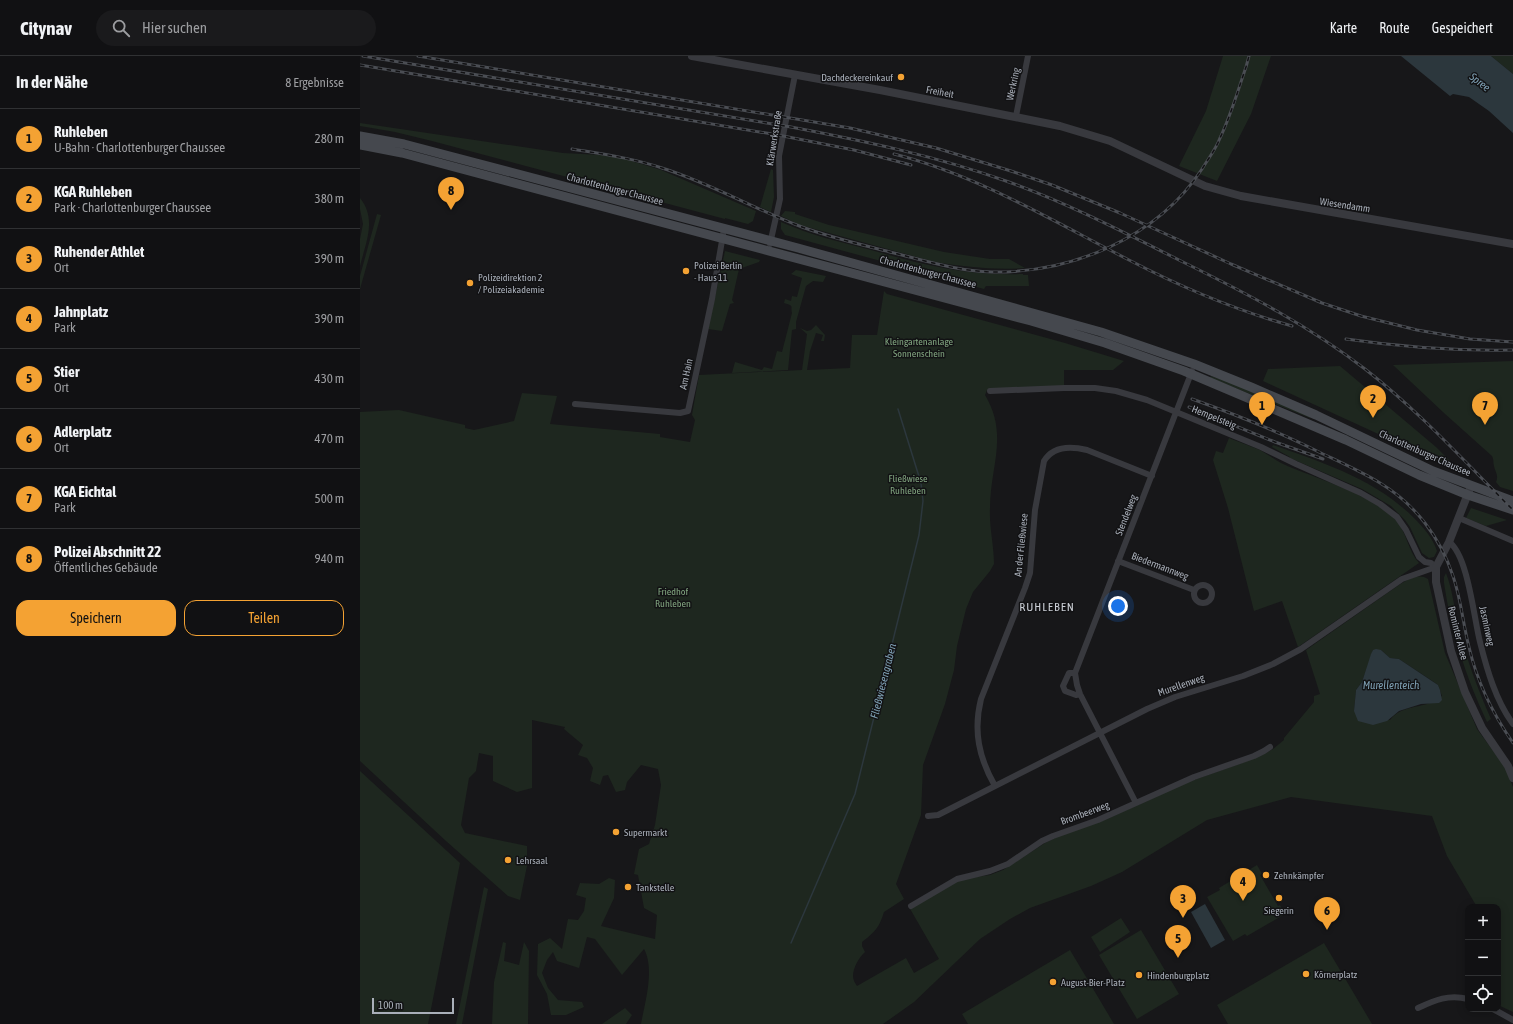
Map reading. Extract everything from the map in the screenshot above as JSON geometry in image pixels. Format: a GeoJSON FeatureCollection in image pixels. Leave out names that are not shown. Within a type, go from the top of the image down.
{"type":"FeatureCollection","features":[{"type":"Feature","properties":{"kind":"main road","name":"Charlottenburger Chaussee"},"geometry":{"type":"LineString","coordinates":[[360,136],[404,144],[770,241],[1078,325],[1194,364],[1287,402],[1411,461],[1471,486],[1513,501]]}},
{"type":"Feature","properties":{"kind":"main road","name":"Charlottenburger Chaussee"},"geometry":{"type":"LineString","coordinates":[[360,144],[402,153],[768,251],[1070,333],[1128,351],[1191,374],[1325,431],[1468,496],[1513,510]]}},
{"type":"Feature","properties":{"kind":"street","name":"Freiheit"},"geometry":{"type":"LineString","coordinates":[[692,56],[1016,116],[1060,126],[1092,135],[1139,154],[1177,174]]}},
{"type":"Feature","properties":{"kind":"street","name":"Werkring"},"geometry":{"type":"LineString","coordinates":[[1016,116],[1028,56]]}},
{"type":"Feature","properties":{"kind":"street","name":"Klärwerkstraße"},"geometry":{"type":"LineString","coordinates":[[768,251],[780,199],[779,156],[795,75]]}},
{"type":"Feature","properties":{"kind":"street","name":"Wiesendamm"},"geometry":{"type":"LineString","coordinates":[[1177,174],[1205,186],[1241,196],[1513,244]]}},
{"type":"Feature","properties":{"kind":"street","name":"Am Hain"},"geometry":{"type":"LineString","coordinates":[[575,404],[680,413],[688,411],[712,299],[724,229]]}},
{"type":"Feature","properties":{"kind":"street","name":"Stendelweg"},"geometry":{"type":"LineString","coordinates":[[1080,694],[1076,695],[1064,691],[1063,686],[1069,673],[1075,672],[1177,412],[1194,364]]}},
{"type":"Feature","properties":{"kind":"street","name":"Hempelsteig"},"geometry":{"type":"LineString","coordinates":[[990,391],[1094,388],[1129,394],[1177,412],[1261,447],[1361,493],[1380,504],[1397,517],[1406,530],[1419,557],[1425,562],[1431,563],[1436,567]]}},
{"type":"Feature","properties":{"kind":"street","name":"An der Fließwiese"},"geometry":{"type":"LineString","coordinates":[[995,786],[986,768],[980,750],[977,732],[978,710],[1030,573],[1035,510],[1044,461],[1057,449],[1075,447],[1087,450],[1152,476]]}},
{"type":"Feature","properties":{"kind":"street"},"geometry":{"type":"LineString","coordinates":[[1436,567],[1449,542],[1471,486]]}},
{"type":"Feature","properties":{"kind":"street"},"geometry":{"type":"LineString","coordinates":[[1459,518],[1513,541]]}},
{"type":"Feature","properties":{"kind":"street","name":"Jasminweg"},"geometry":{"type":"LineString","coordinates":[[1449,542],[1455,546],[1465,574],[1484,657],[1495,688],[1510,713],[1513,724]]}},
{"type":"Feature","properties":{"kind":"street","name":"Biedermannweg"},"geometry":{"type":"LineString","coordinates":[[1118,561],[1194,590]]}},
{"type":"Feature","properties":{"kind":"street","name":"Murellenweg"},"geometry":{"type":"LineString","coordinates":[[928,816],[938,815],[1159,704],[1243,676],[1273,664],[1301,648],[1402,579],[1436,567]]}},
{"type":"Feature","properties":{"kind":"street","name":"Rominter Allee"},"geometry":{"type":"LineString","coordinates":[[1436,567],[1436,582],[1451,651],[1465,692],[1482,728],[1508,766],[1513,778]]}},
{"type":"Feature","properties":{"kind":"street"},"geometry":{"type":"LineString","coordinates":[[1075,672],[1080,694],[1101,732],[1136,803]]}},
{"type":"Feature","properties":{"kind":"street","name":"Brombeerweg"},"geometry":{"type":"LineString","coordinates":[[911,906],[957,879],[999,868],[1008,864],[1042,841],[1053,836],[1098,820],[1194,777],[1254,756],[1270,746]]}},
{"type":"Feature","properties":{"kind":"street"},"geometry":{"type":"LineString","coordinates":[[1418,1008],[1448,997],[1465,999]]}},
{"type":"Feature","properties":{"kind":"street"},"geometry":{"type":"LineString","coordinates":[[1498,1012],[1513,1020]]}},
{"type":"Feature","properties":{"kind":"green space"},"geometry":{"type":"Polygon","coordinates":[[[1223,56],[1271,56],[1251,114],[1217,181],[1179,166],[1206,111],[1223,56]]]}},
{"type":"Feature","properties":{"kind":"green space"},"geometry":{"type":"Polygon","coordinates":[[[1491,56],[1513,56],[1513,74],[1491,56]]]}},
{"type":"Feature","properties":{"kind":"green space"},"geometry":{"type":"Polygon","coordinates":[[[360,123],[563,153],[601,155],[625,159],[661,170],[756,211],[753,221],[748,224],[725,219],[432,141],[395,132],[360,126],[360,123]]]}},
{"type":"Feature","properties":{"kind":"green space"},"geometry":{"type":"Polygon","coordinates":[[[771,169],[773,170],[774,197],[771,212],[760,207],[771,169]]]}},
{"type":"Feature","properties":{"kind":"green space"},"geometry":{"type":"Polygon","coordinates":[[[360,198],[368,214],[369,231],[360,266],[360,239],[363,224],[360,209],[360,198]]]}},
{"type":"Feature","properties":{"kind":"green space"},"geometry":{"type":"Polygon","coordinates":[[[785,211],[795,212],[795,214],[829,225],[944,252],[990,259],[1009,259],[1025,268],[980,268],[935,262],[800,225],[781,216],[785,211]]]}},
{"type":"Feature","properties":{"kind":"green space"},"geometry":{"type":"Polygon","coordinates":[[[377,214],[381,215],[360,289],[360,276],[377,214]]]}},
{"type":"Feature","properties":{"kind":"green space"},"geometry":{"type":"Polygon","coordinates":[[[781,222],[825,238],[927,265],[983,273],[1028,275],[1029,286],[986,286],[984,289],[785,235],[781,229],[781,222]]]}},
{"type":"Feature","properties":{"kind":"green space"},"geometry":{"type":"Polygon","coordinates":[[[725,251],[760,260],[759,262],[739,269],[732,300],[734,303],[730,304],[722,331],[708,329],[725,251]]]}},
{"type":"Feature","properties":{"kind":"green space"},"geometry":{"type":"Polygon","coordinates":[[[796,270],[826,276],[823,282],[813,281],[806,286],[796,322],[796,329],[792,330],[788,370],[732,373],[735,362],[762,370],[764,367],[772,369],[777,351],[782,352],[792,313],[791,306],[784,303],[785,299],[791,301],[792,296],[797,297],[802,278],[791,274],[796,270]]]}},
{"type":"Feature","properties":{"kind":"green space"},"geometry":{"type":"Polygon","coordinates":[[[884,291],[887,294],[1065,343],[1124,361],[1113,370],[1064,370],[1064,388],[987,390],[985,395],[992,410],[996,424],[997,438],[990,508],[994,564],[973,592],[966,609],[957,646],[954,670],[945,704],[923,765],[921,815],[896,884],[904,899],[884,912],[876,929],[862,942],[865,952],[857,963],[853,973],[853,979],[857,986],[906,958],[914,973],[939,959],[909,907],[952,883],[969,878],[990,875],[1003,870],[1045,843],[1059,836],[1107,819],[1188,782],[1242,763],[1273,749],[1284,740],[1284,738],[1314,702],[1314,696],[1320,694],[1306,650],[1407,580],[1420,576],[1428,579],[1445,653],[1477,729],[1505,767],[1513,787],[1513,1012],[1501,1006],[1501,904],[1475,904],[1447,856],[1432,816],[1291,797],[1207,820],[1122,872],[1091,886],[1030,908],[1010,919],[980,939],[914,1002],[883,1024],[641,1024],[647,996],[649,976],[649,966],[644,949],[622,975],[595,939],[587,937],[579,968],[557,961],[553,952],[547,960],[542,973],[548,988],[558,1000],[582,1002],[584,1007],[566,1015],[551,1015],[547,994],[537,975],[538,944],[550,938],[562,949],[568,919],[578,920],[584,911],[586,898],[576,895],[580,883],[599,884],[609,878],[615,880],[614,898],[601,926],[655,939],[657,915],[644,908],[638,875],[634,874],[639,849],[649,844],[655,825],[661,785],[658,769],[641,765],[627,782],[625,790],[616,792],[608,775],[603,776],[600,785],[590,781],[593,768],[587,758],[578,755],[583,745],[564,729],[565,727],[532,720],[532,788],[517,792],[493,781],[493,756],[479,753],[476,771],[469,778],[461,825],[465,833],[527,846],[527,866],[520,900],[508,896],[360,761],[360,412],[399,410],[465,425],[465,428],[474,430],[514,421],[522,393],[557,396],[550,424],[660,434],[660,437],[690,442],[695,420],[692,415],[699,375],[802,370],[807,334],[800,328],[807,331],[811,330],[816,325],[825,335],[824,341],[821,341],[823,335],[816,333],[810,351],[807,370],[850,368],[852,335],[877,335],[884,291]],[[1373,650],[1362,682],[1356,690],[1354,711],[1390,720],[1402,711],[1427,704],[1442,696],[1438,685],[1399,659],[1390,658],[1381,650],[1373,650]]]}},
{"type":"Feature","properties":{"kind":"green space"},"geometry":{"type":"Polygon","coordinates":[[[1513,361],[1513,491],[1500,487],[1496,482],[1497,475],[1492,456],[1393,365],[1513,361]]]}},
{"type":"Feature","properties":{"kind":"green space"},"geometry":{"type":"Polygon","coordinates":[[[1340,366],[1436,447],[1461,472],[1263,381],[1268,369],[1340,366]]]}},
{"type":"Feature","properties":{"kind":"green space"},"geometry":{"type":"Polygon","coordinates":[[[1211,376],[1239,385],[1311,416],[1310,418],[1210,378],[1211,376]]]}},
{"type":"Feature","properties":{"kind":"green space"},"geometry":{"type":"Polygon","coordinates":[[[1229,438],[1260,450],[1294,469],[1342,487],[1373,502],[1386,511],[1400,525],[1412,553],[1419,563],[1298,647],[1282,601],[1254,611],[1228,508],[1213,460],[1216,451],[1223,453],[1229,438]]]}},
{"type":"Feature","properties":{"kind":"green space"},"geometry":{"type":"Polygon","coordinates":[[[1273,445],[1348,474],[1383,493],[1399,504],[1414,518],[1430,537],[1437,551],[1434,557],[1429,558],[1422,553],[1410,527],[1391,506],[1362,489],[1290,458],[1272,447],[1273,445]]]}},
{"type":"Feature","properties":{"kind":"green space"},"geometry":{"type":"Polygon","coordinates":[[[1471,508],[1507,520],[1486,526],[1466,518],[1471,508]]]}},
{"type":"Feature","properties":{"kind":"green space"},"geometry":{"type":"Polygon","coordinates":[[[1446,573],[1465,651],[1491,719],[1487,722],[1472,688],[1455,636],[1444,583],[1446,573]]]}},
{"type":"Feature","properties":{"kind":"green space"},"geometry":{"type":"Polygon","coordinates":[[[360,771],[460,863],[428,1024],[360,1024],[360,771]]]}},
{"type":"Feature","properties":{"kind":"green space"},"geometry":{"type":"Polygon","coordinates":[[[1257,865],[1262,874],[1260,875],[1278,906],[1280,905],[1285,914],[1247,936],[1245,934],[1233,941],[1207,897],[1257,865]]]}},
{"type":"Feature","properties":{"kind":"green space"},"geometry":{"type":"Polygon","coordinates":[[[484,887],[488,889],[462,1024],[456,1024],[484,887]]]}},
{"type":"Feature","properties":{"kind":"green space"},"geometry":{"type":"Polygon","coordinates":[[[1121,918],[1130,932],[1100,952],[1091,937],[1121,918]]]}},
{"type":"Feature","properties":{"kind":"green space","name":"Hindenburgplatz"},"geometry":{"type":"Polygon","coordinates":[[[1141,930],[1179,994],[1137,1019],[1099,955],[1141,930]]]}},
{"type":"Feature","properties":{"kind":"green space"},"geometry":{"type":"Polygon","coordinates":[[[503,942],[506,943],[504,961],[519,965],[524,942],[529,951],[528,1024],[492,1024],[494,982],[503,942]]]}},
{"type":"Feature","properties":{"kind":"green space","name":"Körnerplatz"},"geometry":{"type":"Polygon","coordinates":[[[1324,943],[1372,1024],[1228,1024],[1217,1005],[1324,943]]]}},
{"type":"Feature","properties":{"kind":"green space","name":"August-Bier-Platz"},"geometry":{"type":"Polygon","coordinates":[[[1070,950],[1114,1024],[968,1024],[962,1014],[1070,950]]]}},
{"type":"Feature","properties":{"kind":"green space"},"geometry":{"type":"Polygon","coordinates":[[[625,1008],[632,1015],[626,1024],[602,1024],[625,1008]]]}},
{"type":"Feature","properties":{"kind":"water","name":"Spree"},"geometry":{"type":"Polygon","coordinates":[[[1401,56],[1491,56],[1513,74],[1513,133],[1489,111],[1469,97],[1453,94],[1450,96],[1401,56]]]}},
{"type":"Feature","properties":{"kind":"water","name":"Murellenteich"},"geometry":{"type":"Polygon","coordinates":[[[1373,650],[1381,650],[1390,658],[1399,659],[1438,685],[1442,700],[1439,703],[1421,704],[1399,711],[1387,721],[1373,725],[1358,721],[1354,711],[1356,690],[1362,682],[1371,654],[1373,650]]]}},
{"type":"Feature","properties":{"kind":"water"},"geometry":{"type":"Polygon","coordinates":[[[1205,904],[1225,940],[1211,948],[1191,912],[1205,904]]]}},
{"type":"Feature","properties":{"kind":"waterway","name":"Fließwiesengraben"},"geometry":{"type":"LineString","coordinates":[[791,943],[855,794],[919,535],[923,501],[921,483],[898,409]]}},
{"type":"Feature","properties":{"kind":"railway"},"geometry":{"type":"LineString","coordinates":[[363,56],[818,132],[953,164],[1006,181],[1052,199],[1097,219],[1255,299],[1344,353],[1404,402],[1513,510]]}},
{"type":"Feature","properties":{"kind":"railway"},"geometry":{"type":"LineString","coordinates":[[418,56],[850,128],[936,148],[1052,185],[1120,213],[1231,264],[1322,303],[1361,316],[1417,330],[1470,339],[1513,342]]}},
{"type":"Feature","properties":{"kind":"railway"},"geometry":{"type":"LineString","coordinates":[[572,149],[628,159],[680,174],[802,227],[825,235],[954,268],[992,272],[1022,271],[1052,266],[1082,258],[1110,247],[1137,232],[1161,214],[1183,193],[1202,169],[1216,146],[1231,111],[1249,56]]}},
{"type":"Feature","properties":{"kind":"railway"},"geometry":{"type":"LineString","coordinates":[[360,65],[778,135],[854,150],[911,165]]}},
{"type":"Feature","properties":{"kind":"railway"},"geometry":{"type":"LineString","coordinates":[[894,154],[925,163],[985,186],[1188,289],[1250,313],[1292,326]]}},
{"type":"Feature","properties":{"kind":"railway"},"geometry":{"type":"LineString","coordinates":[[1346,339],[1429,348],[1513,350]]}},
{"type":"Feature","properties":{"kind":"railway"},"geometry":{"type":"LineString","coordinates":[[1192,399],[1275,431],[1359,471],[1393,491],[1415,511],[1433,535],[1448,562],[1456,585],[1476,673],[1492,709],[1513,743]]}},
{"type":"Feature","properties":{"kind":"railway"},"geometry":{"type":"LineString","coordinates":[[1189,407],[1275,442],[1323,459]]}},
{"type":"Feature","properties":{"kind":"place","name":"Dachdeckereinkauf"},"geometry":{"type":"Point","coordinates":[901,77]}},
{"type":"Feature","properties":{"kind":"place","name":"Polizei Abschnitt 22"},"geometry":{"type":"Point","coordinates":[451,210]}},
{"type":"Feature","properties":{"kind":"place","name":"Polizei Berlin - Haus 11"},"geometry":{"type":"Point","coordinates":[686,271]}},
{"type":"Feature","properties":{"kind":"place","name":"Polizeidirektion 2 / Polizeiakademie"},"geometry":{"type":"Point","coordinates":[470,283]}},
{"type":"Feature","properties":{"kind":"place","name":"KGA Ruhleben"},"geometry":{"type":"Point","coordinates":[1373,418]}},
{"type":"Feature","properties":{"kind":"place","name":"Ruhleben"},"geometry":{"type":"Point","coordinates":[1262,425]}},
{"type":"Feature","properties":{"kind":"place","name":"KGA Eichtal"},"geometry":{"type":"Point","coordinates":[1485,425]}},
{"type":"Feature","properties":{"kind":"place","name":"Supermarkt"},"geometry":{"type":"Point","coordinates":[616,832]}},
{"type":"Feature","properties":{"kind":"place","name":"Lehrsaal"},"geometry":{"type":"Point","coordinates":[508,860]}},
{"type":"Feature","properties":{"kind":"place","name":"Zehnkämpfer"},"geometry":{"type":"Point","coordinates":[1266,875]}},
{"type":"Feature","properties":{"kind":"place","name":"Tankstelle"},"geometry":{"type":"Point","coordinates":[628,887]}},
{"type":"Feature","properties":{"kind":"place","name":"Siegerin"},"geometry":{"type":"Point","coordinates":[1279,898]}},
{"type":"Feature","properties":{"kind":"place","name":"Jahnplatz"},"geometry":{"type":"Point","coordinates":[1243,901]}},
{"type":"Feature","properties":{"kind":"place","name":"Ruhender Athlet"},"geometry":{"type":"Point","coordinates":[1183,918]}},
{"type":"Feature","properties":{"kind":"place","name":"Adlerplatz"},"geometry":{"type":"Point","coordinates":[1327,930]}},
{"type":"Feature","properties":{"kind":"place","name":"Stier"},"geometry":{"type":"Point","coordinates":[1178,958]}},
{"type":"Feature","properties":{"kind":"place","name":"Körnerplatz"},"geometry":{"type":"Point","coordinates":[1306,974]}},
{"type":"Feature","properties":{"kind":"place","name":"Hindenburgplatz"},"geometry":{"type":"Point","coordinates":[1139,975]}},
{"type":"Feature","properties":{"kind":"place","name":"August-Bier-Platz"},"geometry":{"type":"Point","coordinates":[1053,982]}},
{"type":"Feature","properties":{"kind":"district","name":"RUHLEBEN"},"geometry":{"type":"Point","coordinates":[1047,607]}},
{"type":"Feature","properties":{"kind":"park label","name":"Kleingartenanlage Sonnenschein"},"geometry":{"type":"Point","coordinates":[919,346]}},
{"type":"Feature","properties":{"kind":"park label","name":"Fließwiese Ruhleben"},"geometry":{"type":"Point","coordinates":[908,484]}},
{"type":"Feature","properties":{"kind":"park label","name":"Friedhof Ruhleben"},"geometry":{"type":"Point","coordinates":[673,596]}}]}
